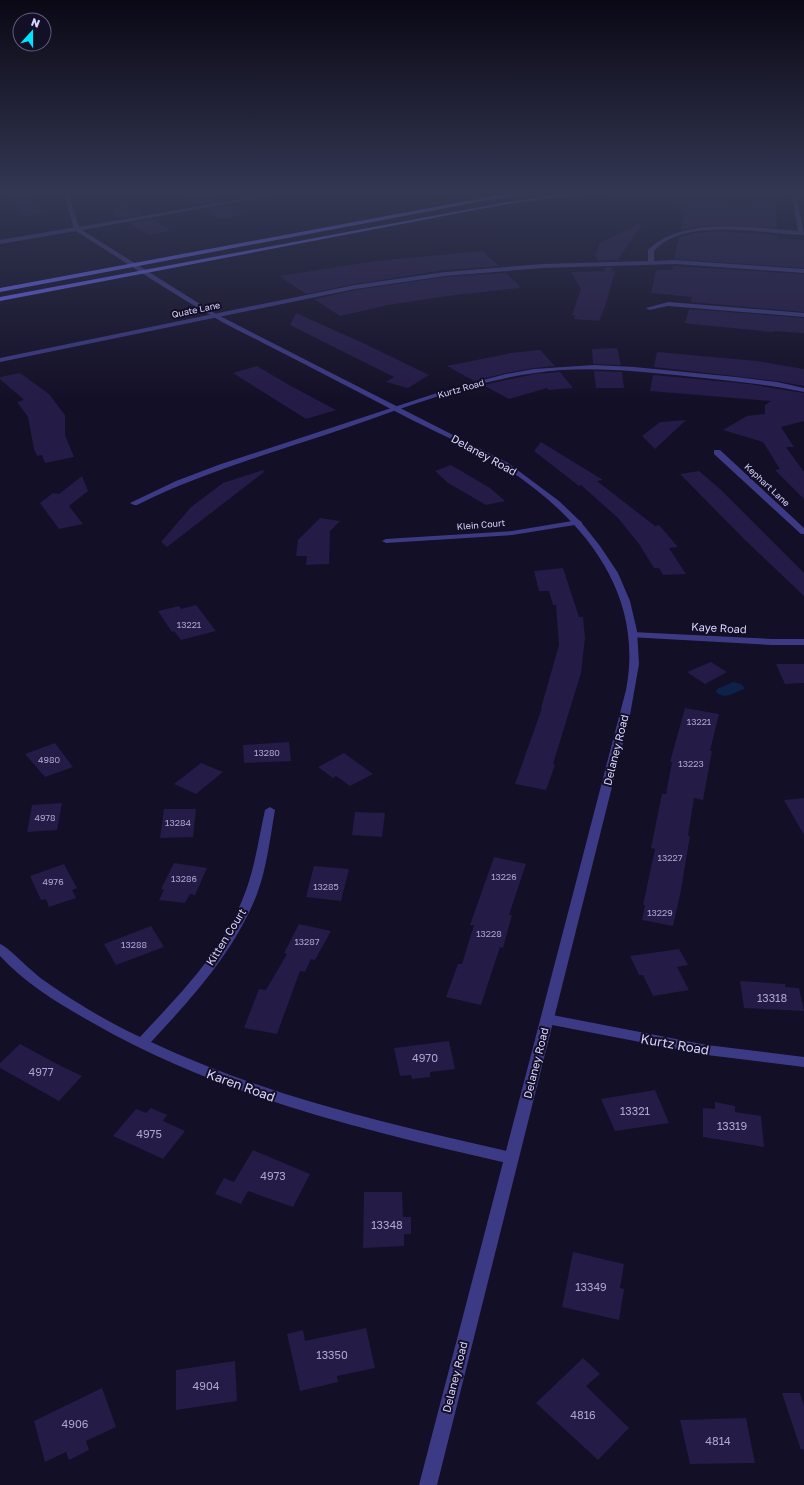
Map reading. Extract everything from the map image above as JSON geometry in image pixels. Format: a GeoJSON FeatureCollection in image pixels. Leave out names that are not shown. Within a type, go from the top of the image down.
{"type":"FeatureCollection","features":[{"type":"Feature","properties":{"kind":"main road"},"geometry":{"type":"LineString","coordinates":[[0,290],[143,262]]}},
{"type":"Feature","properties":{"kind":"main road"},"geometry":{"type":"LineString","coordinates":[[0,299],[196,262]]}},
{"type":"Feature","properties":{"kind":"street","name":"Delaney Road"},"geometry":{"type":"LineString","coordinates":[[131,262],[214,315],[505,465],[545,493],[578,522],[597,547],[617,582],[627,608],[632,635],[634,665],[625,715],[428,1485]]}},
{"type":"Feature","properties":{"kind":"street","name":"Quate Lane"},"geometry":{"type":"LineString","coordinates":[[0,360],[355,287],[445,274],[543,266],[643,262]]}},
{"type":"Feature","properties":{"kind":"street","name":"Quate Lane"},"geometry":{"type":"LineString","coordinates":[[679,262],[804,272]]}},
{"type":"Feature","properties":{"kind":"street"},"geometry":{"type":"LineString","coordinates":[[649,308],[668,304],[804,315]]}},
{"type":"Feature","properties":{"kind":"street","name":"Kurtz Road"},"geometry":{"type":"LineString","coordinates":[[134,503],[158,490],[205,472],[396,409],[473,385],[518,374],[569,368],[662,371],[762,382],[804,390]]}},
{"type":"Feature","properties":{"kind":"street","name":"Kephart Lane"},"geometry":{"type":"LineString","coordinates":[[717,452],[804,532]]}},
{"type":"Feature","properties":{"kind":"street","name":"Klein Court"},"geometry":{"type":"LineString","coordinates":[[386,541],[512,532],[578,522]]}},
{"type":"Feature","properties":{"kind":"street","name":"Kaye Road"},"geometry":{"type":"LineString","coordinates":[[632,635],[772,642],[804,642]]}},
{"type":"Feature","properties":{"kind":"street","name":"Kitten Court"},"geometry":{"type":"LineString","coordinates":[[142,1043],[186,995],[214,959],[239,919],[251,895],[264,845],[270,810]]}},
{"type":"Feature","properties":{"kind":"street","name":"Karen Road"},"geometry":{"type":"LineString","coordinates":[[0,948],[15,965],[36,982],[98,1021],[204,1072],[295,1104],[421,1138],[511,1158]]}},
{"type":"Feature","properties":{"kind":"street","name":"Kurtz Road"},"geometry":{"type":"LineString","coordinates":[[547,1019],[686,1048],[804,1062]]}},
{"type":"Feature","properties":{"kind":"water"},"geometry":{"type":"Polygon","coordinates":[[[733,682],[741,684],[744,689],[726,696],[716,692],[717,689],[733,682]]]}},
{"type":"Feature","properties":{"kind":"building"},"geometry":{"type":"Polygon","coordinates":[[[368,262],[495,262],[499,266],[445,270],[355,284],[306,294],[279,276],[368,262]]]}},
{"type":"Feature","properties":{"kind":"building"},"geometry":{"type":"Polygon","coordinates":[[[722,262],[804,262],[804,268],[722,262]]]}},
{"type":"Feature","properties":{"kind":"building"},"geometry":{"type":"Polygon","coordinates":[[[673,266],[804,274],[804,312],[691,302],[692,297],[651,293],[656,270],[672,270],[673,266]]]}},
{"type":"Feature","properties":{"kind":"building"},"geometry":{"type":"Polygon","coordinates":[[[613,267],[611,271],[615,271],[606,304],[599,321],[574,319],[575,315],[572,315],[581,289],[571,272],[606,271],[604,268],[613,267]]]}},
{"type":"Feature","properties":{"kind":"building"},"geometry":{"type":"Polygon","coordinates":[[[506,273],[520,286],[518,286],[520,288],[447,296],[388,305],[340,316],[314,299],[355,290],[445,277],[506,273]]]}},
{"type":"Feature","properties":{"kind":"building"},"geometry":{"type":"Polygon","coordinates":[[[689,309],[804,318],[804,333],[773,332],[685,323],[689,309]]]}},
{"type":"Feature","properties":{"kind":"building"},"geometry":{"type":"Polygon","coordinates":[[[296,313],[429,375],[408,388],[386,382],[394,377],[290,325],[296,313]]]}},
{"type":"Feature","properties":{"kind":"building"},"geometry":{"type":"Polygon","coordinates":[[[617,348],[621,365],[593,364],[592,349],[617,348]]]}},
{"type":"Feature","properties":{"kind":"building"},"geometry":{"type":"Polygon","coordinates":[[[540,350],[555,366],[506,373],[474,381],[447,366],[511,353],[540,350]]]}},
{"type":"Feature","properties":{"kind":"building"},"geometry":{"type":"Polygon","coordinates":[[[657,352],[757,361],[804,369],[804,386],[777,381],[654,367],[657,352]]]}},
{"type":"Feature","properties":{"kind":"building"},"geometry":{"type":"Polygon","coordinates":[[[257,366],[336,410],[306,419],[233,373],[257,366]]]}},
{"type":"Feature","properties":{"kind":"building"},"geometry":{"type":"Polygon","coordinates":[[[594,371],[622,372],[624,388],[596,388],[594,371]]]}},
{"type":"Feature","properties":{"kind":"building"},"geometry":{"type":"Polygon","coordinates":[[[560,372],[573,388],[548,390],[547,388],[509,399],[483,385],[535,374],[560,372]]]}},
{"type":"Feature","properties":{"kind":"building"},"geometry":{"type":"Polygon","coordinates":[[[20,373],[49,394],[65,415],[65,435],[74,457],[45,463],[42,455],[37,456],[34,449],[28,417],[17,402],[24,400],[0,379],[0,377],[20,373]]]}},
{"type":"Feature","properties":{"kind":"building"},"geometry":{"type":"Polygon","coordinates":[[[653,375],[749,384],[804,393],[804,421],[781,427],[794,447],[786,447],[804,472],[804,499],[775,470],[780,469],[763,442],[723,430],[747,416],[765,414],[765,405],[771,401],[650,391],[653,375]]]}},
{"type":"Feature","properties":{"kind":"building"},"geometry":{"type":"Polygon","coordinates":[[[686,420],[655,449],[642,436],[660,422],[686,420]]]}},
{"type":"Feature","properties":{"kind":"building"},"geometry":{"type":"Polygon","coordinates":[[[541,442],[603,480],[597,481],[655,526],[659,525],[678,547],[669,548],[686,574],[663,575],[659,568],[654,568],[639,544],[618,518],[581,485],[579,486],[534,451],[541,442]]]}},
{"type":"Feature","properties":{"kind":"building"},"geometry":{"type":"Polygon","coordinates":[[[451,465],[490,488],[505,501],[486,505],[448,483],[435,471],[451,465]]]}},
{"type":"Feature","properties":{"kind":"building"},"geometry":{"type":"Polygon","coordinates":[[[263,470],[264,472],[167,547],[161,542],[191,507],[223,483],[263,470]]]}},
{"type":"Feature","properties":{"kind":"building"},"geometry":{"type":"Polygon","coordinates":[[[699,471],[720,489],[804,573],[804,596],[746,541],[680,474],[699,471]]]}},
{"type":"Feature","properties":{"kind":"building"},"geometry":{"type":"Polygon","coordinates":[[[82,476],[88,491],[69,506],[83,524],[59,529],[40,503],[53,493],[59,494],[82,476]]]}},
{"type":"Feature","properties":{"kind":"building"},"geometry":{"type":"Polygon","coordinates":[[[320,518],[340,521],[330,531],[329,564],[306,565],[307,556],[296,556],[298,540],[320,518]]]}},
{"type":"Feature","properties":{"kind":"building"},"geometry":{"type":"Polygon","coordinates":[[[563,568],[579,617],[583,617],[585,638],[581,673],[553,764],[555,765],[546,790],[515,784],[542,708],[559,645],[556,605],[553,605],[549,591],[539,591],[534,571],[563,568]]]}},
{"type":"Feature","properties":{"kind":"building"},"geometry":{"type":"Polygon","coordinates":[[[196,605],[216,631],[181,640],[174,631],[172,632],[158,611],[179,606],[181,609],[196,605]]]}},
{"type":"Feature","properties":{"kind":"building"},"geometry":{"type":"Polygon","coordinates":[[[711,662],[727,672],[705,684],[687,672],[711,662]]]}},
{"type":"Feature","properties":{"kind":"building"},"geometry":{"type":"Polygon","coordinates":[[[776,664],[804,664],[804,683],[785,684],[776,664]]]}},
{"type":"Feature","properties":{"kind":"building"},"geometry":{"type":"Polygon","coordinates":[[[685,708],[719,714],[710,751],[712,751],[703,800],[694,798],[688,836],[690,836],[673,926],[642,920],[645,905],[643,905],[655,849],[651,848],[662,794],[666,794],[672,762],[670,762],[685,708]]]}},
{"type":"Feature","properties":{"kind":"building"},"geometry":{"type":"Polygon","coordinates":[[[289,742],[291,761],[244,763],[243,745],[289,742]]]}},
{"type":"Feature","properties":{"kind":"building"},"geometry":{"type":"Polygon","coordinates":[[[55,743],[73,767],[45,777],[25,754],[55,743]]]}},
{"type":"Feature","properties":{"kind":"building"},"geometry":{"type":"Polygon","coordinates":[[[344,753],[373,774],[350,786],[336,776],[333,778],[318,767],[344,753]]]}},
{"type":"Feature","properties":{"kind":"building"},"geometry":{"type":"Polygon","coordinates":[[[201,763],[223,772],[196,794],[174,784],[201,763]]]}},
{"type":"Feature","properties":{"kind":"building"},"geometry":{"type":"Polygon","coordinates":[[[804,798],[804,835],[784,800],[804,798]]]}},
{"type":"Feature","properties":{"kind":"building"},"geometry":{"type":"Polygon","coordinates":[[[62,803],[57,830],[27,832],[32,805],[62,803]]]}},
{"type":"Feature","properties":{"kind":"building"},"geometry":{"type":"Polygon","coordinates":[[[164,809],[196,809],[193,837],[160,838],[164,809]]]}},
{"type":"Feature","properties":{"kind":"building"},"geometry":{"type":"Polygon","coordinates":[[[355,812],[385,813],[382,837],[352,835],[355,812]]]}},
{"type":"Feature","properties":{"kind":"building"},"geometry":{"type":"Polygon","coordinates":[[[494,857],[526,864],[509,915],[512,915],[503,948],[500,947],[481,1005],[446,997],[458,964],[462,964],[474,925],[470,925],[494,857]]]}},
{"type":"Feature","properties":{"kind":"building"},"geometry":{"type":"Polygon","coordinates":[[[174,863],[207,868],[195,895],[190,894],[185,903],[159,900],[164,890],[161,889],[174,863]]]}},
{"type":"Feature","properties":{"kind":"building"},"geometry":{"type":"Polygon","coordinates":[[[64,864],[77,888],[72,890],[76,898],[49,907],[46,899],[41,900],[30,876],[64,864]]]}},
{"type":"Feature","properties":{"kind":"building"},"geometry":{"type":"Polygon","coordinates":[[[314,866],[349,869],[341,901],[306,897],[314,866]]]}},
{"type":"Feature","properties":{"kind":"building"},"geometry":{"type":"Polygon","coordinates":[[[299,924],[331,931],[315,960],[311,959],[305,972],[300,971],[277,1034],[244,1028],[259,989],[266,990],[287,954],[284,953],[299,924]]]}},
{"type":"Feature","properties":{"kind":"building"},"geometry":{"type":"Polygon","coordinates":[[[151,926],[164,947],[116,965],[104,944],[151,926]]]}},
{"type":"Feature","properties":{"kind":"building"},"geometry":{"type":"Polygon","coordinates":[[[679,949],[688,965],[677,967],[689,990],[653,996],[643,975],[639,975],[630,956],[679,949]]]}},
{"type":"Feature","properties":{"kind":"building"},"geometry":{"type":"Polygon","coordinates":[[[740,981],[785,984],[785,987],[799,988],[804,1011],[744,1008],[740,981]]]}},
{"type":"Feature","properties":{"kind":"building"},"geometry":{"type":"Polygon","coordinates":[[[449,1041],[455,1069],[430,1072],[430,1077],[412,1079],[411,1075],[400,1076],[394,1048],[449,1041]]]}},
{"type":"Feature","properties":{"kind":"building"},"geometry":{"type":"Polygon","coordinates":[[[20,1044],[82,1076],[59,1101],[0,1068],[0,1063],[20,1044]]]}},
{"type":"Feature","properties":{"kind":"building"},"geometry":{"type":"Polygon","coordinates":[[[655,1090],[669,1123],[615,1131],[601,1099],[655,1090]]]}},
{"type":"Feature","properties":{"kind":"building"},"geometry":{"type":"Polygon","coordinates":[[[715,1102],[735,1106],[735,1112],[761,1116],[764,1147],[703,1137],[703,1108],[715,1109],[715,1102]]]}},
{"type":"Feature","properties":{"kind":"building"},"geometry":{"type":"Polygon","coordinates":[[[151,1108],[167,1115],[163,1121],[185,1131],[163,1159],[113,1136],[136,1109],[146,1113],[151,1108]]]}},
{"type":"Feature","properties":{"kind":"building"},"geometry":{"type":"Polygon","coordinates":[[[253,1150],[310,1174],[293,1207],[248,1191],[241,1204],[215,1194],[224,1178],[234,1182],[253,1150]]]}},
{"type":"Feature","properties":{"kind":"building"},"geometry":{"type":"Polygon","coordinates":[[[364,1192],[402,1192],[403,1217],[411,1217],[411,1234],[404,1234],[404,1246],[363,1248],[364,1192]]]}},
{"type":"Feature","properties":{"kind":"building"},"geometry":{"type":"Polygon","coordinates":[[[573,1252],[624,1264],[620,1288],[624,1289],[619,1320],[562,1307],[573,1252]]]}},
{"type":"Feature","properties":{"kind":"building"},"geometry":{"type":"Polygon","coordinates":[[[366,1328],[375,1368],[337,1376],[338,1382],[300,1391],[287,1334],[303,1330],[305,1341],[366,1328]]]}},
{"type":"Feature","properties":{"kind":"building"},"geometry":{"type":"Polygon","coordinates":[[[583,1358],[600,1374],[586,1386],[629,1428],[598,1460],[536,1403],[583,1358]]]}},
{"type":"Feature","properties":{"kind":"building"},"geometry":{"type":"Polygon","coordinates":[[[235,1361],[237,1401],[176,1410],[176,1370],[235,1361]]]}},
{"type":"Feature","properties":{"kind":"building"},"geometry":{"type":"Polygon","coordinates":[[[102,1388],[116,1427],[86,1441],[89,1450],[69,1460],[66,1452],[45,1462],[34,1421],[102,1388]]]}},
{"type":"Feature","properties":{"kind":"building"},"geometry":{"type":"Polygon","coordinates":[[[782,1393],[800,1393],[804,1406],[804,1449],[801,1450],[782,1393]]]}},
{"type":"Feature","properties":{"kind":"building"},"geometry":{"type":"Polygon","coordinates":[[[746,1418],[755,1463],[690,1464],[680,1420],[746,1418]]]}}]}
